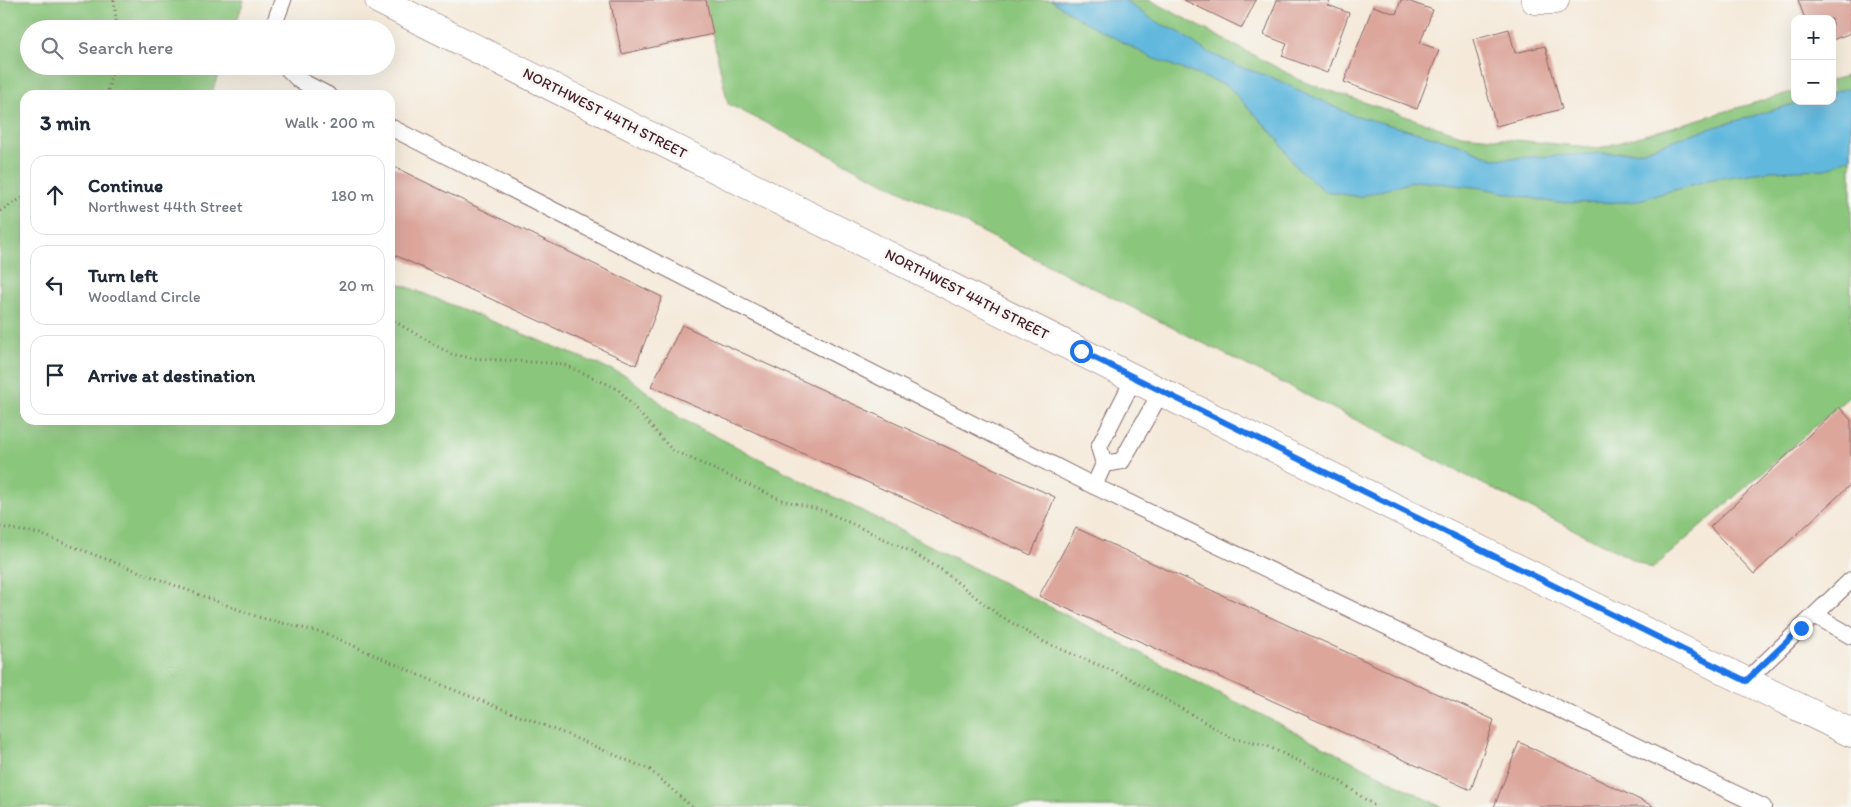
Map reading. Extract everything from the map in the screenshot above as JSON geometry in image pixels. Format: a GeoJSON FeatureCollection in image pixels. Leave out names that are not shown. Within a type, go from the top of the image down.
{"type":"FeatureCollection","features":[{"type":"Feature","properties":{"kind":"street","name":"NORTHWEST 44TH STREET"},"geometry":{"type":"LineString","coordinates":[[379,0],[1161,392],[1851,733]]}},
{"type":"Feature","properties":{"kind":"street"},"geometry":{"type":"LineString","coordinates":[[1534,0],[1555,0]]}},
{"type":"Feature","properties":{"kind":"lane"},"geometry":{"type":"LineString","coordinates":[[276,20],[283,0]]}},
{"type":"Feature","properties":{"kind":"lane"},"geometry":{"type":"LineString","coordinates":[[294,75],[299,80],[318,90]]}},
{"type":"Feature","properties":{"kind":"lane"},"geometry":{"type":"LineString","coordinates":[[395,130],[1094,486],[1763,807]]}},
{"type":"Feature","properties":{"kind":"lane"},"geometry":{"type":"LineString","coordinates":[[1094,486],[1104,464],[1099,447],[1134,378]]}},
{"type":"Feature","properties":{"kind":"lane"},"geometry":{"type":"LineString","coordinates":[[1104,464],[1122,461],[1161,392]]}},
{"type":"Feature","properties":{"kind":"lane"},"geometry":{"type":"LineString","coordinates":[[1746,681],[1851,580]]}},
{"type":"Feature","properties":{"kind":"lane"},"geometry":{"type":"LineString","coordinates":[[1815,614],[1851,636]]}},
{"type":"Feature","properties":{"kind":"path"},"geometry":{"type":"LineString","coordinates":[[114,0],[116,20]]}},
{"type":"Feature","properties":{"kind":"path"},"geometry":{"type":"LineString","coordinates":[[108,90],[111,75]]}},
{"type":"Feature","properties":{"kind":"path"},"geometry":{"type":"LineString","coordinates":[[0,211],[20,199]]}},
{"type":"Feature","properties":{"kind":"path"},"geometry":{"type":"LineString","coordinates":[[395,323],[451,354],[471,358],[563,364],[618,389],[672,450],[782,500],[825,511],[914,553],[943,571],[997,614],[1044,642],[1127,678],[1232,738],[1267,746],[1338,780],[1376,807]]}},
{"type":"Feature","properties":{"kind":"path"},"geometry":{"type":"LineString","coordinates":[[0,527],[40,534],[258,617],[327,634],[449,688],[650,770],[692,807]]}},
{"type":"Feature","properties":{"kind":"green space"},"geometry":{"type":"Polygon","coordinates":[[[0,0],[244,0],[237,20],[20,20],[20,75],[218,75],[213,90],[20,90],[20,425],[395,425],[395,282],[627,376],[680,418],[1442,807],[0,807],[0,0]]]}},
{"type":"Feature","properties":{"kind":"green space"},"geometry":{"type":"Polygon","coordinates":[[[705,0],[1150,0],[1304,82],[1461,135],[1600,148],[1791,92],[1791,105],[1836,105],[1836,79],[1851,75],[1851,395],[1652,569],[728,104],[705,0]]]}},
{"type":"Feature","properties":{"kind":"water"},"geometry":{"type":"Polygon","coordinates":[[[1051,0],[1124,0],[1156,22],[1179,32],[1204,50],[1240,67],[1271,77],[1350,114],[1459,144],[1494,159],[1643,151],[1691,134],[1791,105],[1836,105],[1836,92],[1851,87],[1851,157],[1827,169],[1772,171],[1713,179],[1632,202],[1556,203],[1482,188],[1416,181],[1359,197],[1325,191],[1296,167],[1277,138],[1228,86],[1152,58],[1078,18],[1051,0]]]}},
{"type":"Feature","properties":{"kind":"building"},"geometry":{"type":"Polygon","coordinates":[[[610,0],[706,0],[713,34],[622,54],[610,0]]]}},
{"type":"Feature","properties":{"kind":"building"},"geometry":{"type":"Polygon","coordinates":[[[1184,0],[1256,0],[1242,28],[1184,0]]]}},
{"type":"Feature","properties":{"kind":"building"},"geometry":{"type":"Polygon","coordinates":[[[1277,0],[1330,0],[1328,5],[1349,13],[1327,73],[1282,56],[1287,44],[1264,35],[1277,0]]]}},
{"type":"Feature","properties":{"kind":"building"},"geometry":{"type":"Polygon","coordinates":[[[1401,0],[1433,10],[1420,43],[1439,50],[1417,109],[1344,82],[1373,6],[1396,14],[1401,0]]]}},
{"type":"Feature","properties":{"kind":"building"},"geometry":{"type":"Polygon","coordinates":[[[1798,0],[1851,0],[1851,33],[1836,39],[1836,15],[1804,15],[1798,0]]]}},
{"type":"Feature","properties":{"kind":"building"},"geometry":{"type":"Polygon","coordinates":[[[1509,29],[1515,53],[1545,46],[1562,109],[1496,126],[1473,39],[1509,29]]]}},
{"type":"Feature","properties":{"kind":"building"},"geometry":{"type":"Polygon","coordinates":[[[395,167],[662,297],[636,365],[395,255],[395,167]]]}},
{"type":"Feature","properties":{"kind":"building"},"geometry":{"type":"Polygon","coordinates":[[[682,325],[1055,497],[1031,555],[651,386],[682,325]]]}},
{"type":"Feature","properties":{"kind":"building"},"geometry":{"type":"Polygon","coordinates":[[[1839,407],[1851,420],[1851,484],[1754,574],[1710,527],[1839,407]]]}},
{"type":"Feature","properties":{"kind":"building"},"geometry":{"type":"Polygon","coordinates":[[[1076,528],[1494,720],[1471,790],[1039,596],[1076,528]]]}},
{"type":"Feature","properties":{"kind":"building"},"geometry":{"type":"Polygon","coordinates":[[[1519,742],[1655,807],[1494,807],[1519,742]]]}},
{"type":"Feature","properties":{"kind":"route"},"geometry":{"type":"LineString","coordinates":[[1081,351],[1746,681],[1801,628]]}}]}
